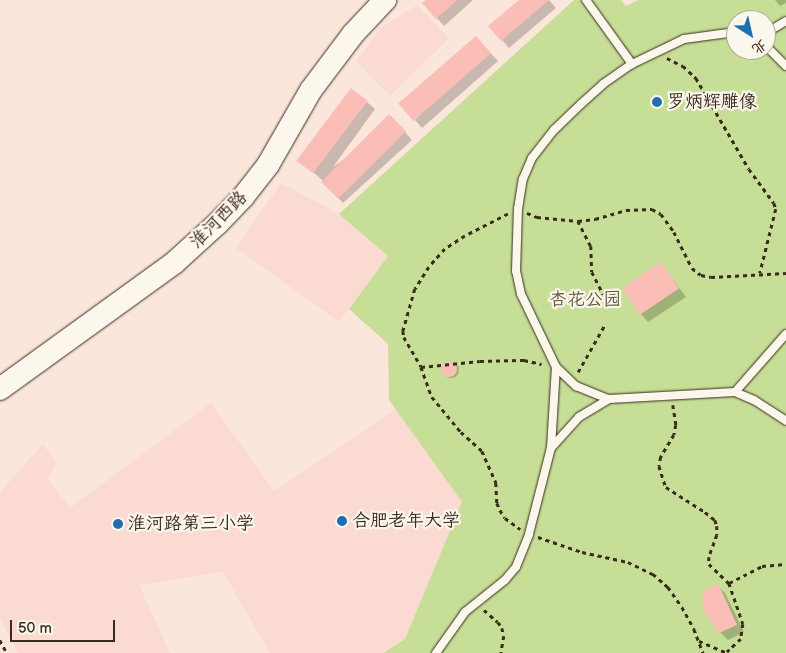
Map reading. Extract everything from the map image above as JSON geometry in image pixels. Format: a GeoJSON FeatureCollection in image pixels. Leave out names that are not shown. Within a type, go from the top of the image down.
{"type":"FeatureCollection","features":[{"type":"Feature","properties":{"kind":"street","name":"淮河西路"},"geometry":{"type":"LineString","coordinates":[[0,389],[174,263],[218,223],[243,197],[268,165],[317,82],[352,34],[385,0]]}},
{"type":"Feature","properties":{"kind":"lane"},"geometry":{"type":"LineString","coordinates":[[586,0],[632,64]]}},
{"type":"Feature","properties":{"kind":"lane"},"geometry":{"type":"LineString","coordinates":[[726,33],[684,39],[632,64],[592,94],[537,150],[524,179],[518,210],[516,271],[521,294],[556,367],[572,383],[609,399],[735,392],[754,400],[786,421]]}},
{"type":"Feature","properties":{"kind":"lane"},"geometry":{"type":"LineString","coordinates":[[776,53],[786,66]]}},
{"type":"Feature","properties":{"kind":"lane"},"geometry":{"type":"LineString","coordinates":[[735,392],[786,334]]}},
{"type":"Feature","properties":{"kind":"lane"},"geometry":{"type":"LineString","coordinates":[[436,653],[465,612],[505,580],[516,568],[529,534],[551,448],[556,367]]}},
{"type":"Feature","properties":{"kind":"lane"},"geometry":{"type":"LineString","coordinates":[[551,448],[579,417],[609,399]]}},
{"type":"Feature","properties":{"kind":"path"},"geometry":{"type":"LineString","coordinates":[[655,52],[683,66],[696,78],[749,169],[774,203],[776,209],[760,274]]}},
{"type":"Feature","properties":{"kind":"path"},"geometry":{"type":"LineString","coordinates":[[702,653],[699,640],[682,607],[668,587],[653,574],[628,562],[582,552],[529,534],[511,523],[496,503],[496,483],[482,451],[437,406],[428,388],[422,367],[402,331],[415,289],[429,267],[445,249],[483,225],[518,210],[537,217],[578,221],[595,219],[626,210],[652,209],[661,214],[674,232],[692,268],[701,275],[711,277],[786,274]]}},
{"type":"Feature","properties":{"kind":"path"},"geometry":{"type":"LineString","coordinates":[[578,221],[590,246],[592,272],[603,294]]}},
{"type":"Feature","properties":{"kind":"path"},"geometry":{"type":"LineString","coordinates":[[572,383],[604,326]]}},
{"type":"Feature","properties":{"kind":"path"},"geometry":{"type":"LineString","coordinates":[[422,367],[480,361],[524,360],[556,367]]}},
{"type":"Feature","properties":{"kind":"path"},"geometry":{"type":"LineString","coordinates":[[672,396],[676,425],[674,435],[661,457],[659,466],[663,481],[672,492],[688,500],[715,520],[716,535],[708,557],[709,564],[729,583],[743,624],[741,639],[727,653],[699,640]]}},
{"type":"Feature","properties":{"kind":"path"},"geometry":{"type":"LineString","coordinates":[[729,583],[762,566],[786,564]]}},
{"type":"Feature","properties":{"kind":"path"},"geometry":{"type":"LineString","coordinates":[[476,604],[498,622],[502,628],[504,636],[501,653]]}},
{"type":"Feature","properties":{"kind":"path"},"geometry":{"type":"LineString","coordinates":[[0,640],[7,653]]}},
{"type":"Feature","properties":{"kind":"shaded area"},"geometry":{"type":"Polygon","coordinates":[[[417,5],[449,38],[390,96],[356,61],[382,27],[417,5]]]}},
{"type":"Feature","properties":{"kind":"shaded area"},"geometry":{"type":"Polygon","coordinates":[[[281,183],[339,214],[388,256],[339,322],[236,248],[281,183]]]}},
{"type":"Feature","properties":{"kind":"shaded area"},"geometry":{"type":"Polygon","coordinates":[[[211,403],[274,491],[396,409],[462,502],[405,639],[383,653],[270,653],[223,572],[139,585],[170,653],[18,653],[0,618],[0,492],[43,444],[56,463],[48,479],[70,508],[211,403]]]}},
{"type":"Feature","properties":{"kind":"green space","name":"杏花公园"},"geometry":{"type":"Polygon","coordinates":[[[574,0],[621,0],[626,6],[638,0],[786,0],[786,653],[383,653],[405,639],[462,502],[389,400],[388,344],[349,309],[388,256],[339,214],[574,0]]]}},
{"type":"Feature","properties":{"kind":"building"},"geometry":{"type":"Polygon","coordinates":[[[426,0],[457,0],[436,19],[422,3],[426,0]]]}},
{"type":"Feature","properties":{"kind":"building"},"geometry":{"type":"Polygon","coordinates":[[[519,0],[549,0],[501,41],[488,26],[519,0]]]}},
{"type":"Feature","properties":{"kind":"building"},"geometry":{"type":"Polygon","coordinates":[[[476,36],[491,53],[413,121],[398,104],[476,36]]]}},
{"type":"Feature","properties":{"kind":"building"},"geometry":{"type":"Polygon","coordinates":[[[351,88],[368,101],[313,173],[296,161],[351,88]]]}},
{"type":"Feature","properties":{"kind":"building"},"geometry":{"type":"Polygon","coordinates":[[[389,114],[406,131],[338,199],[321,182],[389,114]]]}},
{"type":"Feature","properties":{"kind":"building"},"geometry":{"type":"Polygon","coordinates":[[[661,262],[679,289],[640,315],[622,288],[661,262]]]}},
{"type":"Feature","properties":{"kind":"building"},"geometry":{"type":"Polygon","coordinates":[[[446,361],[452,361],[457,366],[455,375],[446,377],[441,372],[441,366],[446,361]]]}},
{"type":"Feature","properties":{"kind":"building"},"geometry":{"type":"Polygon","coordinates":[[[718,583],[737,625],[719,633],[705,612],[703,605],[703,592],[718,583]]]}},
{"type":"Feature","properties":{"kind":"place","name":"罗炳辉雕像"},"geometry":{"type":"Point","coordinates":[657,102]}},
{"type":"Feature","properties":{"kind":"place","name":"合肥老年大学"},"geometry":{"type":"Point","coordinates":[342,521]}},
{"type":"Feature","properties":{"kind":"place","name":"淮河路第三小学"},"geometry":{"type":"Point","coordinates":[118,524]}}]}
